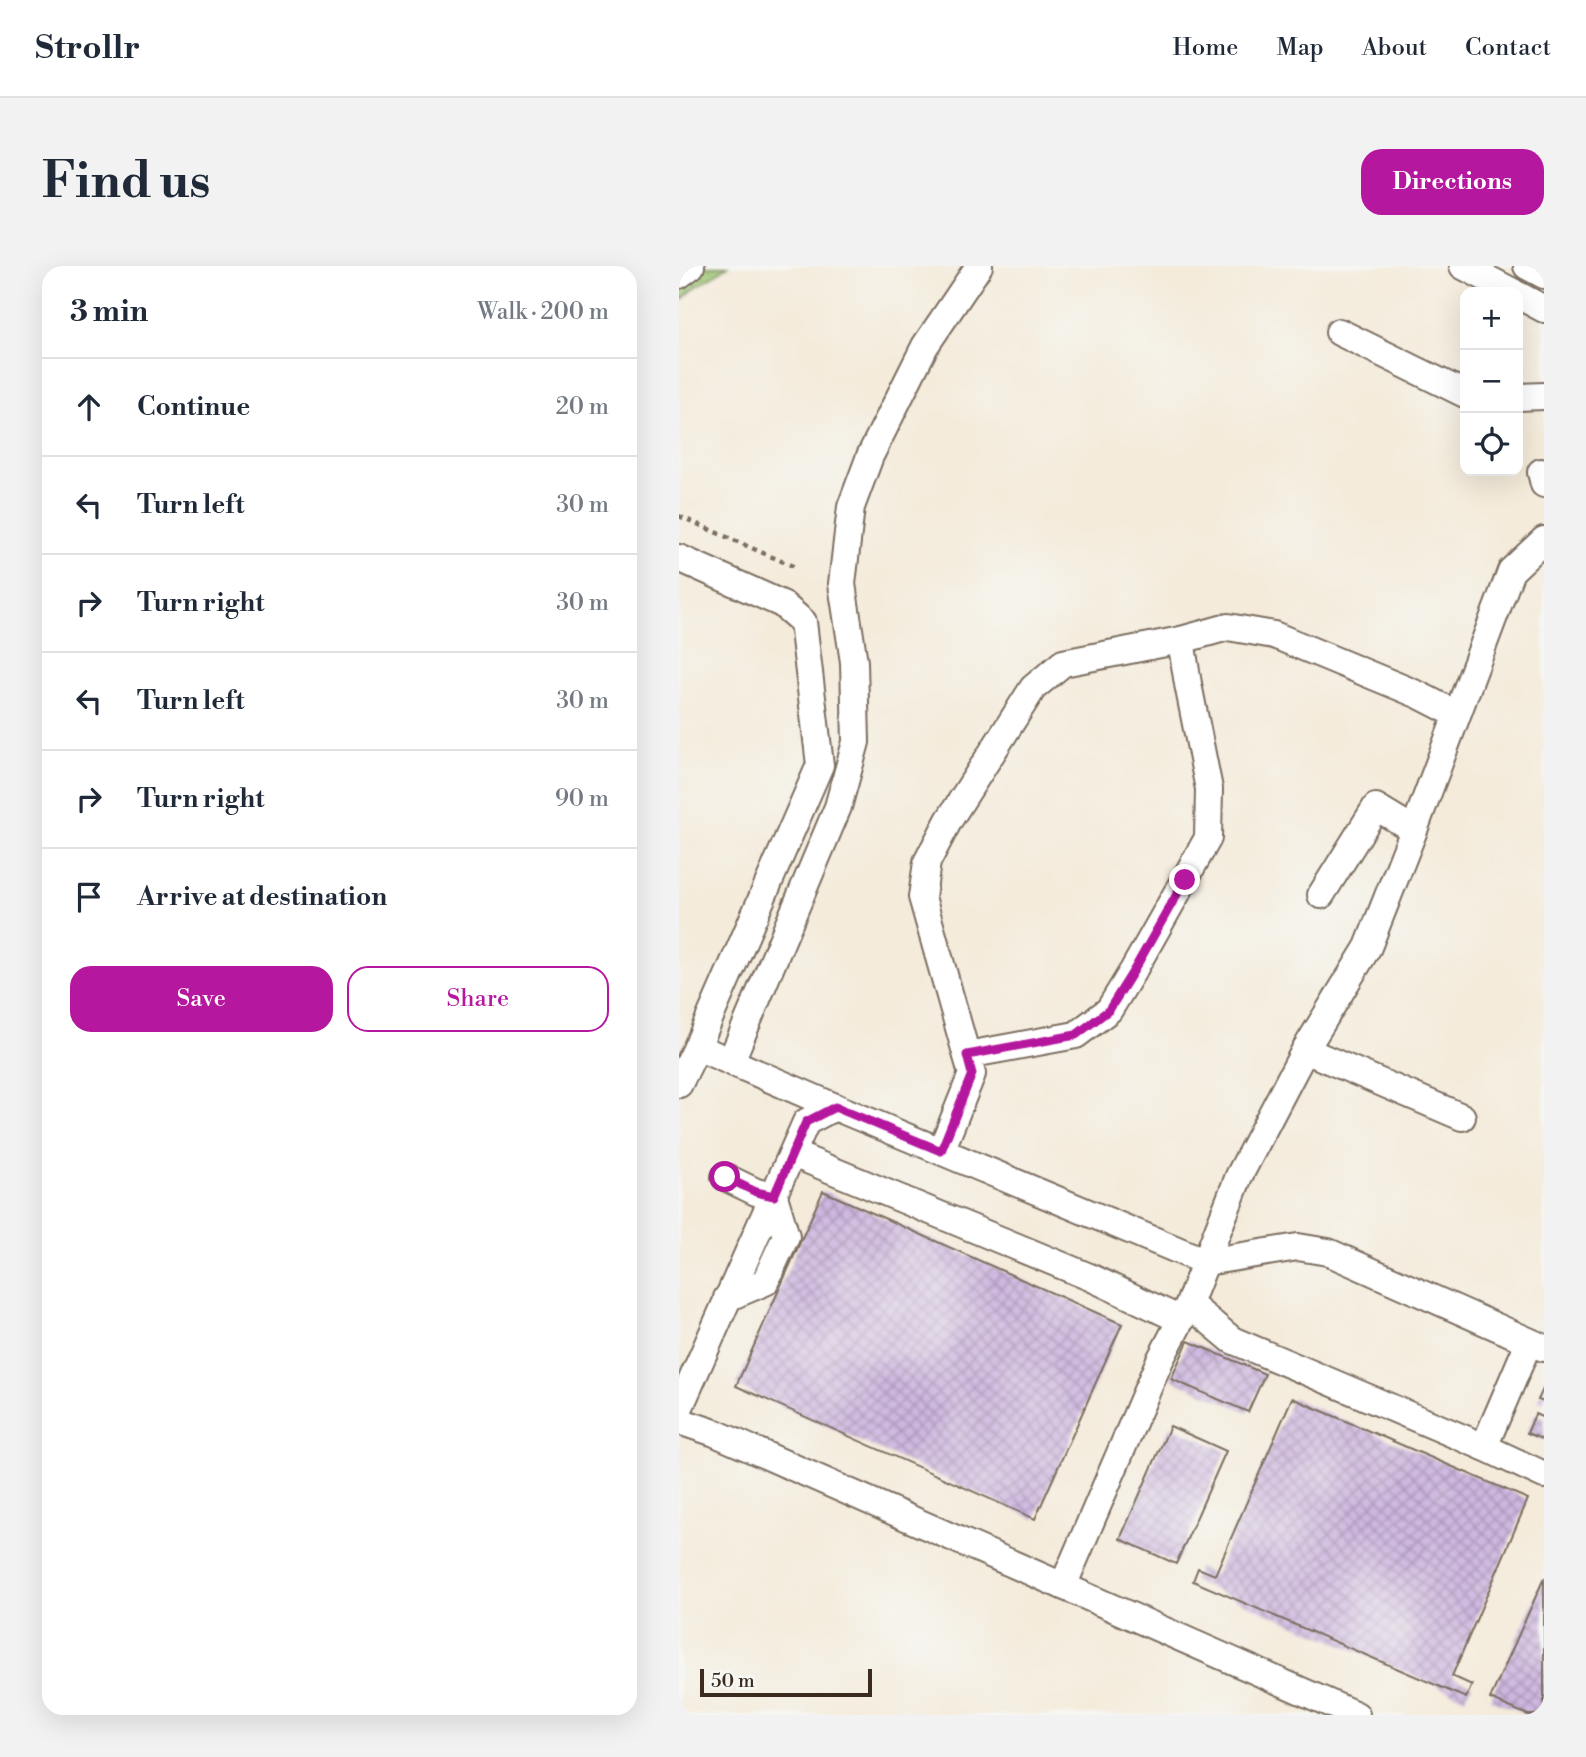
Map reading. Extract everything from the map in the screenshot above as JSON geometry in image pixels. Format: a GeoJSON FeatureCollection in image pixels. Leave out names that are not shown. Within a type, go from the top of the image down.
{"type":"FeatureCollection","features":[{"type":"Feature","properties":{"kind":"street"},"geometry":{"type":"LineString","coordinates":[[679,275],[691,266]]}},
{"type":"Feature","properties":{"kind":"street"},"geometry":{"type":"LineString","coordinates":[[731,1061],[838,807],[856,742],[854,662],[842,584],[851,507],[870,456],[925,346],[979,266]]}},
{"type":"Feature","properties":{"kind":"street"},"geometry":{"type":"LineString","coordinates":[[1462,266],[1503,287]]}},
{"type":"Feature","properties":{"kind":"street"},"geometry":{"type":"LineString","coordinates":[[1527,266],[1544,275]]}},
{"type":"Feature","properties":{"kind":"street"},"geometry":{"type":"LineString","coordinates":[[1523,298],[1544,309]]}},
{"type":"Feature","properties":{"kind":"street"},"geometry":{"type":"LineString","coordinates":[[1339,332],[1460,392]]}},
{"type":"Feature","properties":{"kind":"street"},"geometry":{"type":"LineString","coordinates":[[1523,397],[1544,396]]}},
{"type":"Feature","properties":{"kind":"street"},"geometry":{"type":"LineString","coordinates":[[1063,1586],[1160,1360],[1185,1312],[1239,1176],[1305,1050],[1368,947],[1511,570],[1544,540]]}},
{"type":"Feature","properties":{"kind":"street"},"geometry":{"type":"LineString","coordinates":[[679,558],[782,604],[803,622],[820,765],[679,1084]]}},
{"type":"Feature","properties":{"kind":"street"},"geometry":{"type":"LineString","coordinates":[[941,1151],[972,1074],[922,897],[926,862],[949,820],[1033,688],[1063,663],[1181,640],[1228,627],[1274,635],[1419,695],[1457,714]]}},
{"type":"Feature","properties":{"kind":"street"},"geometry":{"type":"LineString","coordinates":[[967,1055],[1076,1035],[1109,1010],[1208,838],[1209,789],[1181,640]]}},
{"type":"Feature","properties":{"kind":"street"},"geometry":{"type":"LineString","coordinates":[[1321,895],[1376,807],[1414,830]]}},
{"type":"Feature","properties":{"kind":"street"},"geometry":{"type":"LineString","coordinates":[[697,1047],[1206,1262],[1298,1247],[1328,1252],[1536,1345],[1483,1447]]}},
{"type":"Feature","properties":{"kind":"street"},"geometry":{"type":"LineString","coordinates":[[1305,1050],[1462,1117]]}},
{"type":"Feature","properties":{"kind":"street"},"geometry":{"type":"LineString","coordinates":[[679,1409],[806,1122],[835,1107]]}},
{"type":"Feature","properties":{"kind":"street"},"geometry":{"type":"LineString","coordinates":[[793,1154],[1092,1279],[1185,1312],[1232,1340],[1544,1475]]}},
{"type":"Feature","properties":{"kind":"street"},"geometry":{"type":"LineString","coordinates":[[725,1177],[756,1192],[774,1196]]}},
{"type":"Feature","properties":{"kind":"street"},"geometry":{"type":"LineString","coordinates":[[679,1420],[715,1433],[1356,1715]]}},
{"type":"Feature","properties":{"kind":"path"},"geometry":{"type":"LineString","coordinates":[[679,516],[795,567]]}},
{"type":"Feature","properties":{"kind":"green space"},"geometry":{"type":"Polygon","coordinates":[[[679,266],[728,266],[679,302],[679,266]]]}},
{"type":"Feature","properties":{"kind":"building"},"geometry":{"type":"Polygon","coordinates":[[[823,1191],[1122,1324],[1035,1519],[736,1386],[823,1191]]]}},
{"type":"Feature","properties":{"kind":"building"},"geometry":{"type":"Polygon","coordinates":[[[1188,1341],[1265,1374],[1248,1412],[1171,1379],[1188,1341]]]}},
{"type":"Feature","properties":{"kind":"building"},"geometry":{"type":"Polygon","coordinates":[[[1544,1387],[1544,1402],[1538,1400],[1544,1387]]]}},
{"type":"Feature","properties":{"kind":"building"},"geometry":{"type":"Polygon","coordinates":[[[1292,1398],[1528,1499],[1452,1676],[1472,1685],[1466,1698],[1193,1581],[1198,1568],[1215,1575],[1292,1398]]]}},
{"type":"Feature","properties":{"kind":"building"},"geometry":{"type":"Polygon","coordinates":[[[1535,1414],[1544,1418],[1544,1440],[1527,1433],[1535,1414]]]}},
{"type":"Feature","properties":{"kind":"building"},"geometry":{"type":"Polygon","coordinates":[[[1170,1426],[1226,1451],[1176,1564],[1120,1539],[1170,1426]]]}},
{"type":"Feature","properties":{"kind":"building"},"geometry":{"type":"Polygon","coordinates":[[[1544,1578],[1544,1715],[1528,1715],[1490,1699],[1544,1578]]]}},
{"type":"Feature","properties":{"kind":"route"},"geometry":{"type":"LineString","coordinates":[[725,1177],[756,1192],[774,1196],[806,1122],[835,1107],[941,1151],[972,1074],[967,1055],[1076,1035],[1109,1010],[1185,880]]}}]}
